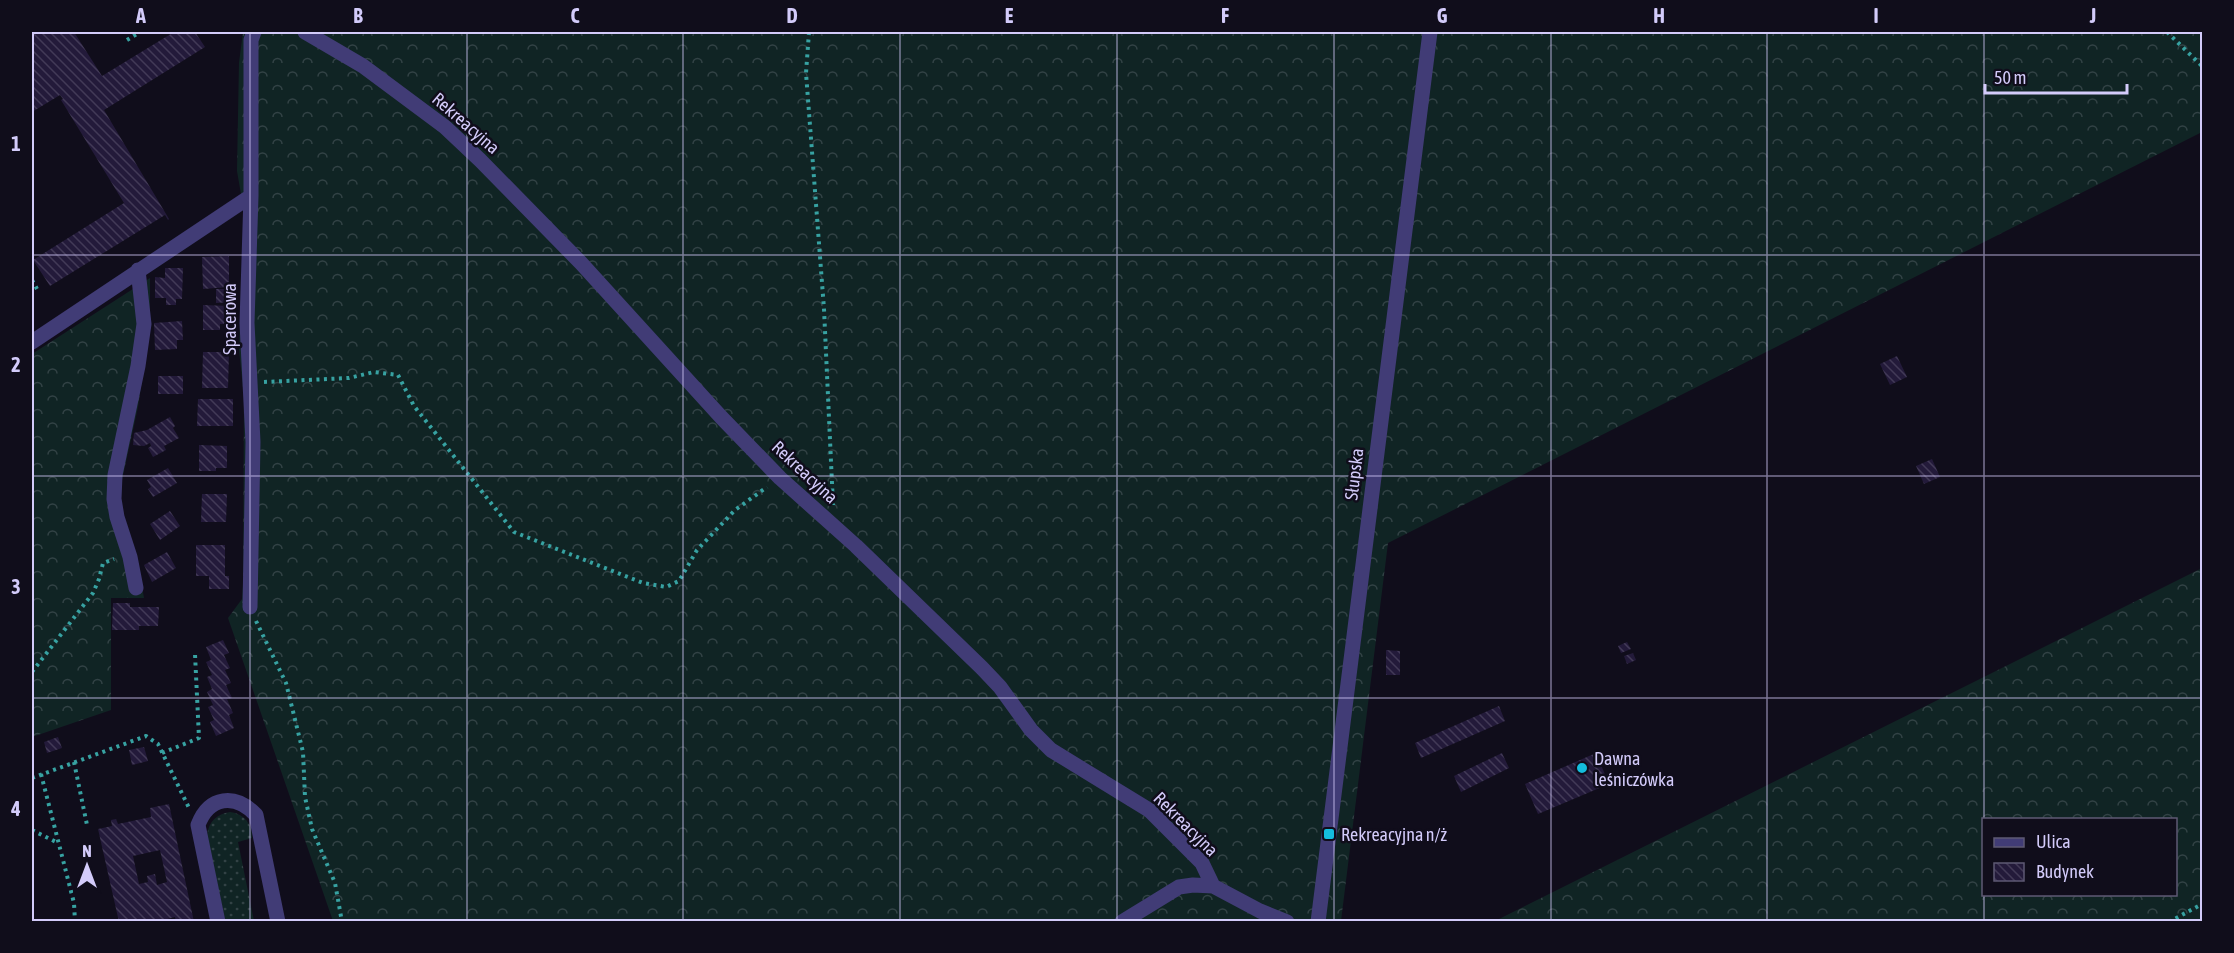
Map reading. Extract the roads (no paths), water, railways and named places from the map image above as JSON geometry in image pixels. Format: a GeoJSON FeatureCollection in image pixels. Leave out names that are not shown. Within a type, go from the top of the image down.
{"type":"FeatureCollection","features":[{"type":"Feature","properties":{"kind":"street","name":"Spacerowa"},"geometry":{"type":"LineString","coordinates":[[250,607],[253,442],[247,323],[251,196],[251,40],[254,32]]}},
{"type":"Feature","properties":{"kind":"street","name":"Rekreacyjna"},"geometry":{"type":"LineString","coordinates":[[305,32],[371,72],[445,127],[480,160],[551,231],[780,478],[834,526],[982,668],[1000,687],[1031,730],[1051,750],[1149,810],[1202,863],[1213,886],[1260,911],[1287,921]]}},
{"type":"Feature","properties":{"kind":"street","name":"Słupska"},"geometry":{"type":"LineString","coordinates":[[1318,921],[1430,32]]}},
{"type":"Feature","properties":{"kind":"street"},"geometry":{"type":"LineString","coordinates":[[32,342],[251,196]]}},
{"type":"Feature","properties":{"kind":"street"},"geometry":{"type":"LineString","coordinates":[[136,588],[114,499],[115,475],[138,366],[144,324],[138,270]]}},
{"type":"Feature","properties":{"kind":"street"},"geometry":{"type":"LineString","coordinates":[[218,921],[198,825],[202,814],[211,805],[234,800],[246,805],[256,815],[278,921]]}},
{"type":"Feature","properties":{"kind":"street"},"geometry":{"type":"LineString","coordinates":[[1122,921],[1179,887],[1213,886]]}},
{"type":"Feature","properties":{"kind":"place","name":"Dawna leśniczówka"},"geometry":{"type":"Point","coordinates":[1582,768]}},
{"type":"Feature","properties":{"kind":"place","name":"Rekreacyjna n/ż"},"geometry":{"type":"Point","coordinates":[1329,834]}}]}
